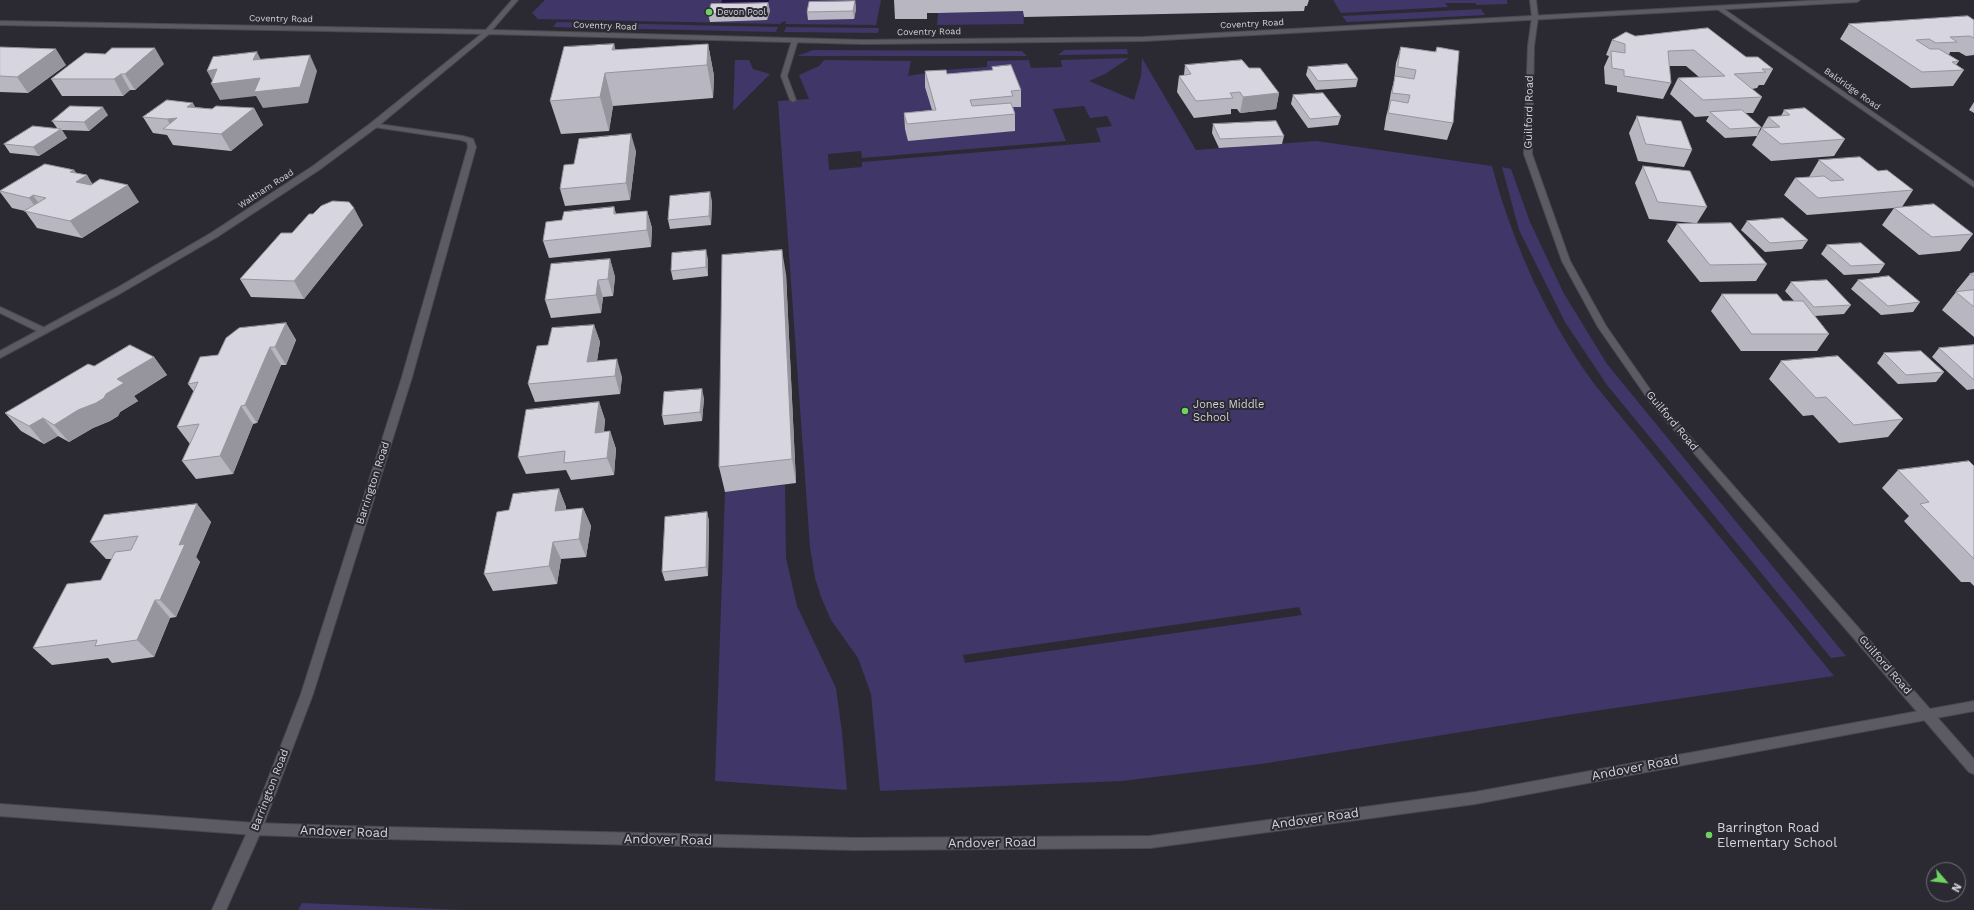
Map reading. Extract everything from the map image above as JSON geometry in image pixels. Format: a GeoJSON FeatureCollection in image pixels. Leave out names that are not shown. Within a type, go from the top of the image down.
{"type":"FeatureCollection","features":[{"type":"Feature","properties":{"kind":"street","name":"Waltham Road"},"geometry":{"type":"LineString","coordinates":[[0,354],[118,291],[214,235],[316,168],[374,126],[487,32],[515,0]]}},
{"type":"Feature","properties":{"kind":"street","name":"Guilford Road"},"geometry":{"type":"LineString","coordinates":[[1533,0],[1535,17],[1531,46],[1528,154],[1566,261],[1602,327],[1653,400],[1974,768]]}},
{"type":"Feature","properties":{"kind":"street","name":"Coventry Road"},"geometry":{"type":"LineString","coordinates":[[0,23],[487,32],[863,42],[1144,39],[1857,0]]}},
{"type":"Feature","properties":{"kind":"street","name":"Baldridge Road"},"geometry":{"type":"LineString","coordinates":[[1719,8],[1974,185]]}},
{"type":"Feature","properties":{"kind":"street"},"geometry":{"type":"LineString","coordinates":[[793,100],[784,76],[795,40]]}},
{"type":"Feature","properties":{"kind":"street","name":"Barrington Road"},"geometry":{"type":"LineString","coordinates":[[219,910],[255,829],[307,694],[407,377],[472,147],[470,141],[463,138],[374,126]]}},
{"type":"Feature","properties":{"kind":"street"},"geometry":{"type":"LineString","coordinates":[[0,310],[44,331]]}},
{"type":"Feature","properties":{"kind":"street","name":"Andover Road"},"geometry":{"type":"LineString","coordinates":[[0,810],[255,829],[855,844],[1150,842],[1475,798],[1974,706]]}},
{"type":"Feature","properties":{"kind":"shaded area","name":"Devon Pool"},"geometry":{"type":"Polygon","coordinates":[[[545,0],[881,0],[876,25],[785,24],[786,21],[780,24],[538,19],[532,13],[545,0]]]}},
{"type":"Feature","properties":{"kind":"shaded area"},"geometry":{"type":"Polygon","coordinates":[[[722,0],[769,0],[768,4],[721,5],[722,0]]]}},
{"type":"Feature","properties":{"kind":"shaded area"},"geometry":{"type":"Polygon","coordinates":[[[1333,0],[1507,0],[1507,4],[1477,5],[1475,3],[1445,3],[1448,7],[1341,13],[1333,0]]]}},
{"type":"Feature","properties":{"kind":"shaded area"},"geometry":{"type":"Polygon","coordinates":[[[1481,9],[1485,15],[1347,22],[1342,16],[1481,9]]]}},
{"type":"Feature","properties":{"kind":"shaded area"},"geometry":{"type":"Polygon","coordinates":[[[1023,11],[1024,24],[937,25],[938,13],[1023,11]]]}},
{"type":"Feature","properties":{"kind":"shaded area"},"geometry":{"type":"Polygon","coordinates":[[[557,22],[778,27],[776,32],[553,27],[557,22]]]}},
{"type":"Feature","properties":{"kind":"shaded area"},"geometry":{"type":"Polygon","coordinates":[[[786,27],[879,28],[878,33],[784,32],[786,27]]]}},
{"type":"Feature","properties":{"kind":"shaded area"},"geometry":{"type":"Polygon","coordinates":[[[1127,49],[1128,54],[1058,55],[1064,50],[1127,49]]]}},
{"type":"Feature","properties":{"kind":"shaded area"},"geometry":{"type":"Polygon","coordinates":[[[813,50],[1022,51],[1027,56],[797,56],[813,50]]]}},
{"type":"Feature","properties":{"kind":"shaded area","name":"Jones Middle School"},"geometry":{"type":"Polygon","coordinates":[[[1129,58],[1105,74],[1089,81],[1134,100],[1141,76],[1142,58],[1196,150],[1316,141],[1492,166],[1500,195],[1521,253],[1547,308],[1578,360],[1595,385],[1834,676],[1574,714],[1261,764],[1122,781],[880,791],[871,694],[858,658],[831,620],[821,597],[815,578],[810,547],[778,101],[809,99],[799,75],[819,66],[824,60],[911,61],[908,76],[944,70],[987,67],[987,61],[1029,60],[1031,68],[1062,67],[1061,60],[1129,58]],[[1010,82],[937,126],[908,140],[1014,131],[1010,82]],[[1084,106],[1053,109],[1066,141],[862,158],[861,151],[828,154],[829,170],[862,167],[862,162],[1101,142],[1096,128],[1112,126],[1107,116],[1090,118],[1084,106]],[[1299,607],[963,655],[965,663],[1302,615],[1299,607]]]}},
{"type":"Feature","properties":{"kind":"shaded area"},"geometry":{"type":"Polygon","coordinates":[[[735,60],[749,60],[753,69],[770,74],[733,111],[735,60]]]}},
{"type":"Feature","properties":{"kind":"shaded area"},"geometry":{"type":"Polygon","coordinates":[[[1502,167],[1511,169],[1530,222],[1563,292],[1607,364],[1846,656],[1831,658],[1607,385],[1565,322],[1519,230],[1502,167]]]}},
{"type":"Feature","properties":{"kind":"shaded area"},"geometry":{"type":"Polygon","coordinates":[[[785,485],[786,558],[797,606],[836,688],[842,732],[847,790],[715,781],[725,492],[785,485]]]}},
{"type":"Feature","properties":{"kind":"shaded area"},"geometry":{"type":"Polygon","coordinates":[[[302,903],[463,910],[298,910],[302,903]]]}},
{"type":"Feature","properties":{"kind":"building"},"geometry":{"type":"Polygon","coordinates":[[[855,1],[853,11],[807,12],[809,2],[855,1]]]}},
{"type":"Feature","properties":{"kind":"building"},"geometry":{"type":"Polygon","coordinates":[[[768,3],[766,12],[708,14],[711,4],[768,3]]]}},
{"type":"Feature","properties":{"kind":"building"},"geometry":{"type":"Polygon","coordinates":[[[1968,16],[1974,20],[1974,38],[1970,36],[1950,37],[1957,42],[1936,43],[1929,39],[1916,40],[1930,49],[1939,49],[1959,61],[1952,62],[1964,70],[1922,72],[1849,24],[1968,16]]]}},
{"type":"Feature","properties":{"kind":"building"},"geometry":{"type":"Polygon","coordinates":[[[1708,28],[1746,57],[1758,57],[1773,69],[1762,69],[1766,72],[1734,74],[1762,97],[1703,100],[1678,78],[1725,76],[1694,50],[1668,51],[1671,83],[1624,76],[1624,70],[1612,68],[1611,51],[1625,53],[1625,44],[1612,40],[1626,32],[1635,36],[1708,28]]]}},
{"type":"Feature","properties":{"kind":"building"},"geometry":{"type":"Polygon","coordinates":[[[614,44],[612,50],[708,44],[707,65],[605,73],[600,97],[550,101],[564,47],[614,44]]]}},
{"type":"Feature","properties":{"kind":"building"},"geometry":{"type":"Polygon","coordinates":[[[0,47],[56,49],[17,77],[0,76],[0,47]]]}},
{"type":"Feature","properties":{"kind":"building"},"geometry":{"type":"Polygon","coordinates":[[[1401,47],[1436,52],[1437,47],[1459,51],[1453,123],[1388,113],[1391,100],[1408,103],[1410,95],[1392,93],[1395,76],[1414,79],[1416,70],[1398,67],[1401,47]]]}},
{"type":"Feature","properties":{"kind":"building"},"geometry":{"type":"Polygon","coordinates":[[[112,48],[155,48],[125,74],[121,74],[114,79],[51,79],[85,53],[105,54],[112,48]]]}},
{"type":"Feature","properties":{"kind":"building"},"geometry":{"type":"Polygon","coordinates":[[[257,52],[253,60],[310,55],[300,87],[254,92],[260,78],[211,84],[217,69],[207,71],[213,57],[257,52]]]}},
{"type":"Feature","properties":{"kind":"building"},"geometry":{"type":"Polygon","coordinates":[[[1242,60],[1249,68],[1260,68],[1279,93],[1243,97],[1240,92],[1230,93],[1233,98],[1196,101],[1179,76],[1191,74],[1185,65],[1242,60]]]}},
{"type":"Feature","properties":{"kind":"building"},"geometry":{"type":"Polygon","coordinates":[[[1347,64],[1358,79],[1318,81],[1308,67],[1347,64]]]}},
{"type":"Feature","properties":{"kind":"building"},"geometry":{"type":"Polygon","coordinates":[[[1011,65],[1021,90],[1011,91],[1013,96],[970,100],[972,106],[1011,103],[1015,114],[907,124],[904,113],[936,110],[925,71],[946,70],[947,74],[993,70],[992,67],[1011,65]]]}},
{"type":"Feature","properties":{"kind":"building"},"geometry":{"type":"Polygon","coordinates":[[[1323,93],[1341,116],[1310,119],[1293,95],[1323,93]]]}},
{"type":"Feature","properties":{"kind":"building"},"geometry":{"type":"Polygon","coordinates":[[[167,100],[193,103],[187,107],[212,109],[216,106],[254,108],[221,134],[163,129],[177,118],[167,119],[143,117],[167,100]]]}},
{"type":"Feature","properties":{"kind":"building"},"geometry":{"type":"Polygon","coordinates":[[[70,106],[103,107],[84,122],[52,121],[70,106]]]}},
{"type":"Feature","properties":{"kind":"building"},"geometry":{"type":"Polygon","coordinates":[[[1805,108],[1845,139],[1781,144],[1761,128],[1780,127],[1768,117],[1790,115],[1784,110],[1805,108]]]}},
{"type":"Feature","properties":{"kind":"building"},"geometry":{"type":"Polygon","coordinates":[[[1742,110],[1761,127],[1730,129],[1710,112],[1742,110]]]}},
{"type":"Feature","properties":{"kind":"building"},"geometry":{"type":"Polygon","coordinates":[[[1637,116],[1681,121],[1692,150],[1646,144],[1637,116]]]}},
{"type":"Feature","properties":{"kind":"building"},"geometry":{"type":"Polygon","coordinates":[[[1276,121],[1284,136],[1220,139],[1213,124],[1276,121]]]}},
{"type":"Feature","properties":{"kind":"building"},"geometry":{"type":"Polygon","coordinates":[[[33,126],[61,129],[33,147],[4,144],[33,126]]]}},
{"type":"Feature","properties":{"kind":"building"},"geometry":{"type":"Polygon","coordinates":[[[631,134],[626,183],[560,189],[564,165],[574,164],[579,139],[631,134]]]}},
{"type":"Feature","properties":{"kind":"building"},"geometry":{"type":"Polygon","coordinates":[[[1860,157],[1878,171],[1887,170],[1913,190],[1818,198],[1795,178],[1824,176],[1831,181],[1844,180],[1819,160],[1860,157]]]}},
{"type":"Feature","properties":{"kind":"building"},"geometry":{"type":"Polygon","coordinates":[[[45,164],[74,170],[70,172],[87,175],[76,182],[91,185],[100,179],[128,185],[70,221],[24,211],[46,198],[33,195],[29,198],[0,191],[45,164]]]}},
{"type":"Feature","properties":{"kind":"building"},"geometry":{"type":"Polygon","coordinates":[[[1643,166],[1690,171],[1707,207],[1658,202],[1643,166]]]}},
{"type":"Feature","properties":{"kind":"building"},"geometry":{"type":"Polygon","coordinates":[[[710,192],[709,216],[668,220],[670,196],[710,192]]]}},
{"type":"Feature","properties":{"kind":"building"},"geometry":{"type":"Polygon","coordinates":[[[333,201],[349,202],[354,208],[294,281],[240,279],[281,233],[292,233],[309,214],[313,214],[321,206],[333,201]]]}},
{"type":"Feature","properties":{"kind":"building"},"geometry":{"type":"Polygon","coordinates":[[[1934,204],[1973,234],[1932,237],[1894,208],[1934,204]]]}},
{"type":"Feature","properties":{"kind":"building"},"geometry":{"type":"Polygon","coordinates":[[[614,207],[614,214],[647,211],[647,230],[543,241],[546,222],[562,220],[564,212],[614,207]]]}},
{"type":"Feature","properties":{"kind":"building"},"geometry":{"type":"Polygon","coordinates":[[[1783,218],[1808,240],[1770,243],[1747,221],[1783,218]]]}},
{"type":"Feature","properties":{"kind":"building"},"geometry":{"type":"Polygon","coordinates":[[[1731,223],[1767,264],[1710,265],[1677,224],[1731,223]]]}},
{"type":"Feature","properties":{"kind":"building"},"geometry":{"type":"Polygon","coordinates":[[[1861,243],[1885,264],[1851,266],[1827,245],[1861,243]]]}},
{"type":"Feature","properties":{"kind":"building"},"geometry":{"type":"Polygon","coordinates":[[[706,250],[706,267],[671,271],[672,253],[706,250]]]}},
{"type":"Feature","properties":{"kind":"building"},"geometry":{"type":"Polygon","coordinates":[[[782,250],[792,459],[719,467],[722,255],[782,250]]]}},
{"type":"Feature","properties":{"kind":"building"},"geometry":{"type":"Polygon","coordinates":[[[610,259],[608,279],[598,280],[596,295],[545,300],[551,264],[610,259]]]}},
{"type":"Feature","properties":{"kind":"building"},"geometry":{"type":"Polygon","coordinates":[[[1889,276],[1920,302],[1888,306],[1858,280],[1889,276]]]}},
{"type":"Feature","properties":{"kind":"building"},"geometry":{"type":"Polygon","coordinates":[[[1827,280],[1851,305],[1814,307],[1791,282],[1827,280]]]}},
{"type":"Feature","properties":{"kind":"building"},"geometry":{"type":"Polygon","coordinates":[[[1974,290],[1974,307],[1956,292],[1974,290]]]}},
{"type":"Feature","properties":{"kind":"building"},"geometry":{"type":"Polygon","coordinates":[[[1722,294],[1777,294],[1783,301],[1803,301],[1829,334],[1752,334],[1722,294]]]}},
{"type":"Feature","properties":{"kind":"building"},"geometry":{"type":"Polygon","coordinates":[[[286,323],[275,347],[270,347],[245,405],[241,406],[220,456],[182,461],[199,424],[177,427],[198,382],[188,384],[200,357],[218,355],[226,338],[239,328],[286,323]]]}},
{"type":"Feature","properties":{"kind":"building"},"geometry":{"type":"Polygon","coordinates":[[[594,325],[587,362],[617,359],[615,376],[528,384],[537,346],[548,345],[552,328],[594,325]]]}},
{"type":"Feature","properties":{"kind":"building"},"geometry":{"type":"Polygon","coordinates":[[[130,345],[154,357],[117,379],[124,383],[106,394],[104,398],[96,403],[78,410],[54,425],[43,418],[29,426],[5,413],[88,364],[94,366],[130,345]]]}},
{"type":"Feature","properties":{"kind":"building"},"geometry":{"type":"Polygon","coordinates":[[[1974,345],[1974,380],[1939,348],[1974,345]]]}},
{"type":"Feature","properties":{"kind":"building"},"geometry":{"type":"Polygon","coordinates":[[[1921,351],[1944,372],[1906,375],[1884,353],[1921,351]]]}},
{"type":"Feature","properties":{"kind":"building"},"geometry":{"type":"Polygon","coordinates":[[[1838,356],[1903,419],[1854,425],[1826,397],[1816,398],[1781,361],[1838,356]]]}},
{"type":"Feature","properties":{"kind":"building"},"geometry":{"type":"Polygon","coordinates":[[[702,389],[700,412],[662,416],[664,392],[702,389]]]}},
{"type":"Feature","properties":{"kind":"building"},"geometry":{"type":"Polygon","coordinates":[[[599,402],[595,433],[610,431],[607,458],[564,463],[565,451],[518,457],[526,410],[599,402]]]}},
{"type":"Feature","properties":{"kind":"building"},"geometry":{"type":"Polygon","coordinates":[[[1969,461],[1974,466],[1974,559],[1920,504],[1929,502],[1898,470],[1969,461]]]}},
{"type":"Feature","properties":{"kind":"building"},"geometry":{"type":"Polygon","coordinates":[[[559,489],[555,511],[583,508],[579,539],[553,542],[549,566],[484,574],[497,512],[509,510],[513,494],[559,489]]]}},
{"type":"Feature","properties":{"kind":"building"},"geometry":{"type":"Polygon","coordinates":[[[197,504],[179,545],[185,544],[160,600],[155,600],[137,640],[95,646],[97,640],[33,648],[67,584],[101,580],[115,552],[131,550],[138,536],[90,542],[104,515],[197,504]]]}},
{"type":"Feature","properties":{"kind":"building"},"geometry":{"type":"Polygon","coordinates":[[[707,512],[706,567],[662,572],[665,517],[707,512]]]}},
{"type":"Feature","properties":{"kind":"place","name":"Devon Pool"},"geometry":{"type":"Point","coordinates":[709,12]}},
{"type":"Feature","properties":{"kind":"place","name":"Jones Middle School"},"geometry":{"type":"Point","coordinates":[1185,411]}},
{"type":"Feature","properties":{"kind":"place","name":"Barrington Road Elementary School"},"geometry":{"type":"Point","coordinates":[1709,835]}}]}
